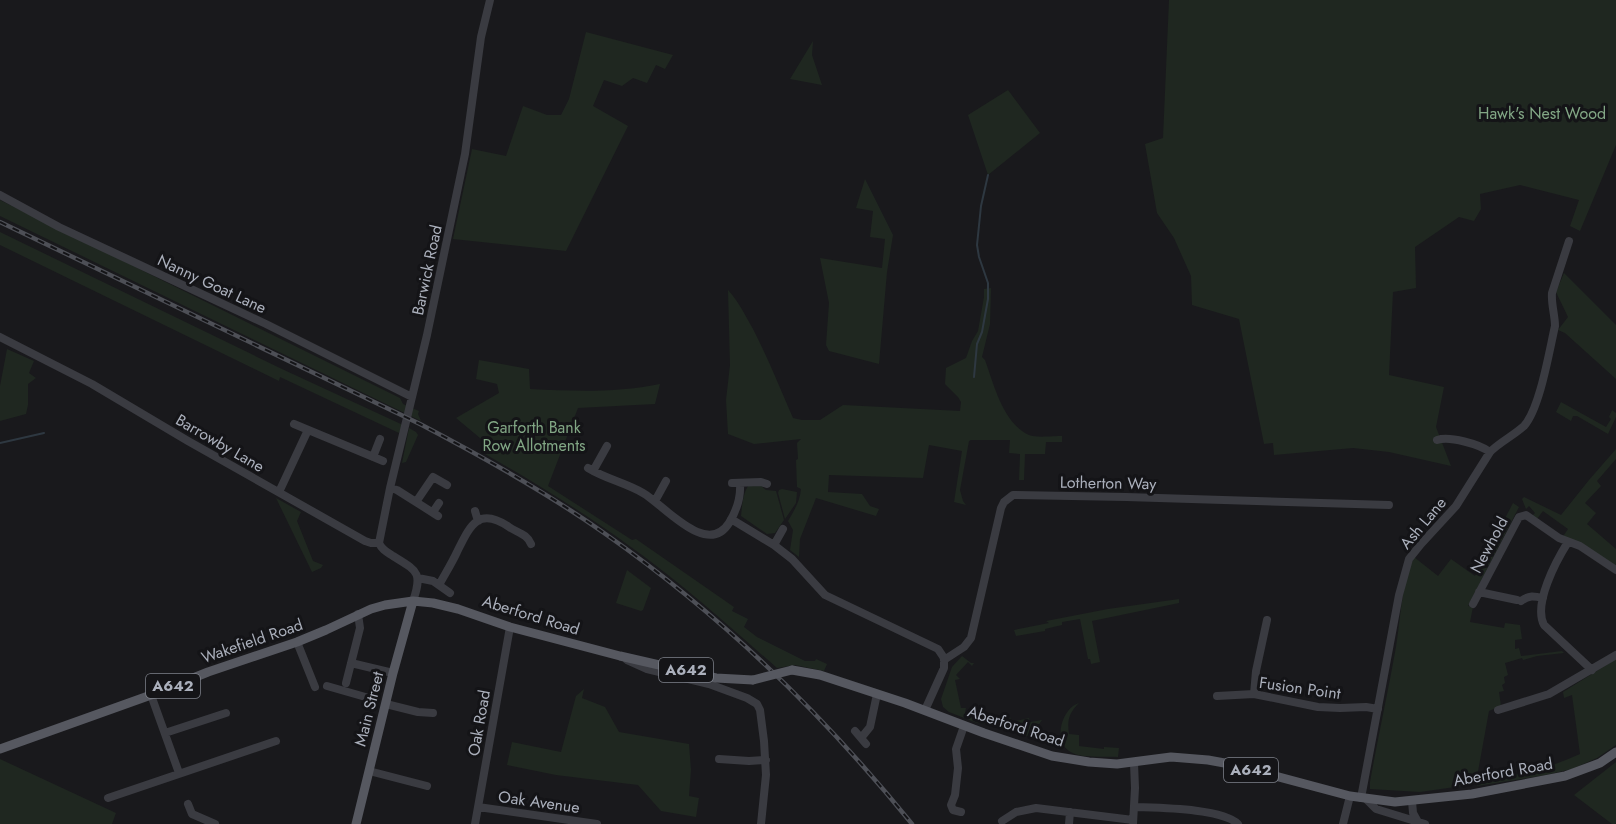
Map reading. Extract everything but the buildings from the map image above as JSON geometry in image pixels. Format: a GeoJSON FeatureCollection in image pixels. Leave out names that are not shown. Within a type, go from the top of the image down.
{"type":"FeatureCollection","features":[{"type":"Feature","properties":{"kind":"main road","name":"Wakefield Road"},"geometry":{"type":"LineString","coordinates":[[0,749],[208,672],[297,642],[358,614],[385,605],[413,601]]}},
{"type":"Feature","properties":{"kind":"main road","name":"Aberford Road"},"geometry":{"type":"LineString","coordinates":[[413,601],[458,609],[510,627],[716,678],[753,680],[792,670],[820,675],[1057,757],[1101,764],[1134,763],[1171,758],[1208,760],[1364,799],[1395,802],[1472,794],[1565,776],[1600,763],[1616,752]]}},
{"type":"Feature","properties":{"kind":"main road","name":"Main Street"},"geometry":{"type":"LineString","coordinates":[[357,824],[383,702],[413,601]]}},
{"type":"Feature","properties":{"kind":"street","name":"Barwick Road"},"geometry":{"type":"LineString","coordinates":[[379,543],[465,154],[479,48],[490,0]]}},
{"type":"Feature","properties":{"kind":"street","name":"Nanny Goat Lane"},"geometry":{"type":"LineString","coordinates":[[0,195],[59,227],[266,324],[412,397]]}},
{"type":"Feature","properties":{"kind":"street","name":"Ash Lane"},"geometry":{"type":"LineString","coordinates":[[1364,799],[1399,595],[1409,559],[1456,506],[1496,446],[1524,425],[1537,401],[1555,326],[1552,293],[1569,241]]}},
{"type":"Feature","properties":{"kind":"street","name":"Barrowby Lane"},"geometry":{"type":"LineString","coordinates":[[0,337],[92,384],[365,541],[379,543],[385,551],[414,569],[418,578],[428,579],[450,593]]}},
{"type":"Feature","properties":{"kind":"street"},"geometry":{"type":"LineString","coordinates":[[294,424],[383,461]]}},
{"type":"Feature","properties":{"kind":"street"},"geometry":{"type":"LineString","coordinates":[[279,492],[308,430]]}},
{"type":"Feature","properties":{"kind":"street"},"geometry":{"type":"LineString","coordinates":[[1437,440],[1445,438],[1483,447],[1490,453]]}},
{"type":"Feature","properties":{"kind":"street"},"geometry":{"type":"LineString","coordinates":[[372,457],[380,439]]}},
{"type":"Feature","properties":{"kind":"street"},"geometry":{"type":"LineString","coordinates":[[608,446],[590,470],[643,493],[700,533],[720,532],[728,526],[739,503],[736,483],[761,482],[767,484]]}},
{"type":"Feature","properties":{"kind":"street"},"geometry":{"type":"LineString","coordinates":[[416,502],[433,477],[447,485]]}},
{"type":"Feature","properties":{"kind":"street"},"geometry":{"type":"LineString","coordinates":[[654,501],[666,481]]}},
{"type":"Feature","properties":{"kind":"street"},"geometry":{"type":"LineString","coordinates":[[390,488],[435,514],[439,503]]}},
{"type":"Feature","properties":{"kind":"street","name":"Lotherton Way"},"geometry":{"type":"LineString","coordinates":[[944,660],[964,647],[971,638],[1001,508],[1013,495],[1389,505]]}},
{"type":"Feature","properties":{"kind":"street"},"geometry":{"type":"LineString","coordinates":[[475,511],[478,521]]}},
{"type":"Feature","properties":{"kind":"street","name":"Newhold"},"geometry":{"type":"LineString","coordinates":[[1473,604],[1519,517],[1526,515],[1559,538],[1584,549],[1616,570]]}},
{"type":"Feature","properties":{"kind":"street"},"geometry":{"type":"LineString","coordinates":[[439,585],[467,530],[478,521],[488,518],[498,520],[524,535],[531,544]]}},
{"type":"Feature","properties":{"kind":"street"},"geometry":{"type":"LineString","coordinates":[[731,519],[774,545],[796,563],[825,595],[934,647],[942,653],[944,668],[925,710]]}},
{"type":"Feature","properties":{"kind":"street"},"geometry":{"type":"LineString","coordinates":[[774,545],[783,529]]}},
{"type":"Feature","properties":{"kind":"street"},"geometry":{"type":"LineString","coordinates":[[1568,542],[1550,574],[1540,617],[1544,625],[1592,670]]}},
{"type":"Feature","properties":{"kind":"street"},"geometry":{"type":"LineString","coordinates":[[413,601],[418,578]]}},
{"type":"Feature","properties":{"kind":"street"},"geometry":{"type":"LineString","coordinates":[[1479,592],[1519,601],[1529,596],[1543,598]]}},
{"type":"Feature","properties":{"kind":"street"},"geometry":{"type":"LineString","coordinates":[[346,683],[360,628],[358,614]]}},
{"type":"Feature","properties":{"kind":"street"},"geometry":{"type":"LineString","coordinates":[[1254,694],[1256,671],[1267,620]]}},
{"type":"Feature","properties":{"kind":"street","name":"Oak Road"},"geometry":{"type":"LineString","coordinates":[[475,824],[510,627]]}},
{"type":"Feature","properties":{"kind":"street"},"geometry":{"type":"LineString","coordinates":[[297,642],[315,687]]}},
{"type":"Feature","properties":{"kind":"street"},"geometry":{"type":"LineString","coordinates":[[1498,710],[1549,694],[1616,655]]}},
{"type":"Feature","properties":{"kind":"street"},"geometry":{"type":"LineString","coordinates":[[620,656],[647,669],[709,684],[755,702],[760,710],[765,760],[766,783],[761,824]]}},
{"type":"Feature","properties":{"kind":"street"},"geometry":{"type":"LineString","coordinates":[[351,663],[393,673]]}},
{"type":"Feature","properties":{"kind":"street"},"geometry":{"type":"LineString","coordinates":[[327,686],[369,698]]}},
{"type":"Feature","properties":{"kind":"street"},"geometry":{"type":"LineString","coordinates":[[855,731],[864,741],[870,727],[877,694]]}},
{"type":"Feature","properties":{"kind":"street","name":"Fusion Point"},"geometry":{"type":"LineString","coordinates":[[1217,696],[1254,694],[1318,707],[1378,709]]}},
{"type":"Feature","properties":{"kind":"street"},"geometry":{"type":"LineString","coordinates":[[151,695],[179,773]]}},
{"type":"Feature","properties":{"kind":"street"},"geometry":{"type":"LineString","coordinates":[[383,702],[418,712],[433,713]]}},
{"type":"Feature","properties":{"kind":"street"},"geometry":{"type":"LineString","coordinates":[[165,733],[226,712]]}},
{"type":"Feature","properties":{"kind":"street"},"geometry":{"type":"LineString","coordinates":[[962,812],[953,810],[951,805],[955,797],[958,768],[956,748],[964,726]]}},
{"type":"Feature","properties":{"kind":"street"},"geometry":{"type":"LineString","coordinates":[[108,798],[276,741]]}},
{"type":"Feature","properties":{"kind":"street"},"geometry":{"type":"LineString","coordinates":[[719,759],[765,760]]}},
{"type":"Feature","properties":{"kind":"street"},"geometry":{"type":"LineString","coordinates":[[1002,821],[1016,813],[1031,809],[1133,822],[1134,763]]}},
{"type":"Feature","properties":{"kind":"street"},"geometry":{"type":"LineString","coordinates":[[369,771],[427,786]]}},
{"type":"Feature","properties":{"kind":"street"},"geometry":{"type":"LineString","coordinates":[[1343,824],[1350,796]]}},
{"type":"Feature","properties":{"kind":"street"},"geometry":{"type":"LineString","coordinates":[[1364,799],[1376,808],[1422,823]]}},
{"type":"Feature","properties":{"kind":"street"},"geometry":{"type":"LineString","coordinates":[[1412,801],[1413,813],[1422,823]]}},
{"type":"Feature","properties":{"kind":"street"},"geometry":{"type":"LineString","coordinates":[[188,804],[192,814],[216,824]]}},
{"type":"Feature","properties":{"kind":"street","name":"Oak Avenue"},"geometry":{"type":"LineString","coordinates":[[478,807],[597,824]]}},
{"type":"Feature","properties":{"kind":"street"},"geometry":{"type":"LineString","coordinates":[[1134,807],[1205,813],[1230,819],[1238,824]]}},
{"type":"Feature","properties":{"kind":"street"},"geometry":{"type":"LineString","coordinates":[[1069,824],[1070,813]]}},
{"type":"Feature","properties":{"kind":"green space","name":"Hawk's Nest Wood"},"geometry":{"type":"Polygon","coordinates":[[[1169,0],[1616,0],[1616,145],[1580,231],[1570,226],[1579,200],[1520,185],[1480,194],[1481,209],[1474,221],[1459,217],[1415,247],[1416,288],[1393,292],[1389,375],[1444,387],[1436,427],[1451,466],[1389,452],[1353,448],[1274,455],[1273,443],[1264,444],[1239,319],[1192,305],[1191,276],[1174,238],[1157,213],[1145,144],[1163,138],[1169,0]]]}},
{"type":"Feature","properties":{"kind":"green space"},"geometry":{"type":"Polygon","coordinates":[[[586,32],[673,55],[665,69],[656,65],[647,83],[633,78],[622,86],[604,80],[593,106],[628,126],[566,251],[453,239],[472,149],[506,156],[523,106],[547,115],[561,115],[569,99],[586,32]]]}},
{"type":"Feature","properties":{"kind":"green space"},"geometry":{"type":"Polygon","coordinates":[[[813,41],[812,55],[822,85],[790,79],[813,41]]]}},
{"type":"Feature","properties":{"kind":"green space"},"geometry":{"type":"Polygon","coordinates":[[[1008,90],[1040,133],[988,175],[968,115],[1008,90]]]}},
{"type":"Feature","properties":{"kind":"green space"},"geometry":{"type":"Polygon","coordinates":[[[865,179],[893,235],[887,272],[879,364],[829,351],[826,345],[829,303],[820,258],[882,268],[885,239],[870,237],[873,211],[856,208],[865,179]]]}},
{"type":"Feature","properties":{"kind":"green space"},"geometry":{"type":"Polygon","coordinates":[[[0,200],[400,398],[403,404],[419,411],[421,421],[0,216],[0,200]]]}},
{"type":"Feature","properties":{"kind":"green space"},"geometry":{"type":"Polygon","coordinates":[[[0,232],[403,425],[399,433],[280,377],[279,381],[0,245],[0,232]]]}},
{"type":"Feature","properties":{"kind":"green space"},"geometry":{"type":"Polygon","coordinates":[[[1564,273],[1616,325],[1616,379],[1565,333],[1558,330],[1568,317],[1556,292],[1564,273]]]}},
{"type":"Feature","properties":{"kind":"green space"},"geometry":{"type":"Polygon","coordinates":[[[991,288],[990,324],[982,357],[996,392],[1006,413],[1020,429],[1032,436],[1062,436],[1062,442],[1046,442],[1045,454],[1025,454],[1024,480],[1019,480],[1020,454],[1009,453],[1010,440],[969,441],[960,490],[966,505],[954,502],[962,451],[929,445],[923,478],[829,475],[828,492],[862,494],[870,506],[879,509],[876,516],[816,498],[800,539],[799,557],[790,550],[793,530],[788,521],[801,489],[797,487],[796,460],[798,459],[797,443],[801,439],[754,444],[728,434],[726,400],[730,365],[728,290],[753,329],[793,418],[820,420],[843,405],[960,411],[961,402],[945,384],[946,368],[966,358],[978,331],[984,289],[991,288]]]}},
{"type":"Feature","properties":{"kind":"green space"},"geometry":{"type":"Polygon","coordinates":[[[7,349],[34,361],[29,373],[36,378],[28,384],[26,414],[0,421],[0,386],[7,349]]]}},
{"type":"Feature","properties":{"kind":"green space","name":"Garforth Bank Row Allotments"},"geometry":{"type":"Polygon","coordinates":[[[479,360],[529,369],[530,389],[611,390],[660,384],[655,404],[578,408],[548,486],[632,540],[636,539],[734,607],[732,611],[748,619],[744,627],[757,637],[805,661],[816,659],[827,664],[824,671],[795,665],[777,668],[695,597],[612,533],[485,454],[495,453],[456,418],[499,393],[497,384],[476,379],[479,360]]]}},
{"type":"Feature","properties":{"kind":"green space"},"geometry":{"type":"Polygon","coordinates":[[[1561,402],[1606,427],[1611,419],[1609,417],[1612,410],[1616,413],[1616,417],[1608,434],[1577,416],[1573,416],[1571,421],[1556,412],[1561,402]]]}},
{"type":"Feature","properties":{"kind":"green space"},"geometry":{"type":"Polygon","coordinates":[[[409,428],[418,435],[406,462],[402,463],[409,428]]]}},
{"type":"Feature","properties":{"kind":"green space"},"geometry":{"type":"Polygon","coordinates":[[[1616,449],[1616,459],[1597,481],[1601,486],[1585,503],[1596,513],[1587,524],[1616,549],[1616,566],[1562,538],[1568,529],[1543,511],[1537,519],[1532,516],[1535,513],[1529,506],[1526,509],[1522,499],[1524,497],[1561,515],[1616,449]]]}},
{"type":"Feature","properties":{"kind":"green space"},"geometry":{"type":"Polygon","coordinates":[[[749,485],[760,485],[766,490],[776,491],[784,520],[775,533],[767,534],[741,516],[744,495],[749,485]]]}},
{"type":"Feature","properties":{"kind":"green space"},"geometry":{"type":"Polygon","coordinates":[[[782,489],[797,492],[796,503],[785,519],[778,493],[782,489]]]}},
{"type":"Feature","properties":{"kind":"green space"},"geometry":{"type":"Polygon","coordinates":[[[276,498],[301,512],[297,521],[313,561],[323,565],[321,568],[312,572],[276,498]]]}},
{"type":"Feature","properties":{"kind":"green space"},"geometry":{"type":"Polygon","coordinates":[[[1513,503],[1519,507],[1468,606],[1473,607],[1470,622],[1504,628],[1505,623],[1520,625],[1522,639],[1515,640],[1515,649],[1519,648],[1521,656],[1562,651],[1564,653],[1523,660],[1522,658],[1505,663],[1508,675],[1504,677],[1505,683],[1502,685],[1504,691],[1499,692],[1501,706],[1489,711],[1477,777],[1512,772],[1513,775],[1555,764],[1580,754],[1572,695],[1564,698],[1563,692],[1616,659],[1616,745],[1597,758],[1572,769],[1546,775],[1420,792],[1370,789],[1404,590],[1414,557],[1438,576],[1451,559],[1475,576],[1513,503]]]}},
{"type":"Feature","properties":{"kind":"green space"},"geometry":{"type":"Polygon","coordinates":[[[627,570],[651,588],[641,611],[616,603],[627,570]]]}},
{"type":"Feature","properties":{"kind":"green space"},"geometry":{"type":"Polygon","coordinates":[[[1179,599],[1179,603],[1092,621],[1100,662],[1091,664],[1080,619],[1062,622],[1062,625],[1045,629],[1045,631],[1016,636],[1014,630],[1049,623],[1046,621],[1108,609],[1179,599]]]}},
{"type":"Feature","properties":{"kind":"green space"},"geometry":{"type":"Polygon","coordinates":[[[962,656],[974,663],[972,666],[968,662],[956,675],[960,679],[955,680],[961,708],[966,708],[965,713],[1008,722],[1010,717],[1012,722],[1029,718],[1030,722],[1042,720],[1032,734],[1027,736],[992,725],[977,723],[949,712],[943,707],[941,699],[952,667],[962,656]]]}},
{"type":"Feature","properties":{"kind":"green space"},"geometry":{"type":"Polygon","coordinates":[[[584,689],[582,698],[605,707],[619,732],[689,744],[691,770],[689,796],[699,798],[696,817],[661,811],[638,785],[556,775],[507,765],[512,742],[561,752],[576,696],[584,689]]]}},
{"type":"Feature","properties":{"kind":"green space"},"geometry":{"type":"Polygon","coordinates":[[[1079,703],[1070,717],[1069,734],[1079,735],[1079,746],[1119,748],[1118,757],[1074,754],[1064,746],[1061,732],[1064,717],[1073,706],[1079,703]]]}},
{"type":"Feature","properties":{"kind":"green space"},"geometry":{"type":"Polygon","coordinates":[[[0,759],[116,813],[112,824],[0,824],[0,759]]]}},
{"type":"Feature","properties":{"kind":"green space"},"geometry":{"type":"Polygon","coordinates":[[[1616,762],[1616,824],[1612,824],[1574,795],[1616,762]]]}},
{"type":"Feature","properties":{"kind":"waterway"},"geometry":{"type":"LineString","coordinates":[[974,377],[977,344],[982,332],[988,299],[988,283],[977,245],[981,206],[988,175]]}},
{"type":"Feature","properties":{"kind":"waterway"},"geometry":{"type":"LineString","coordinates":[[0,443],[44,433]]}},
{"type":"Feature","properties":{"kind":"railway"},"geometry":{"type":"LineString","coordinates":[[0,222],[420,424],[560,503],[647,564],[729,632],[806,705],[878,783],[912,824]]}}]}
